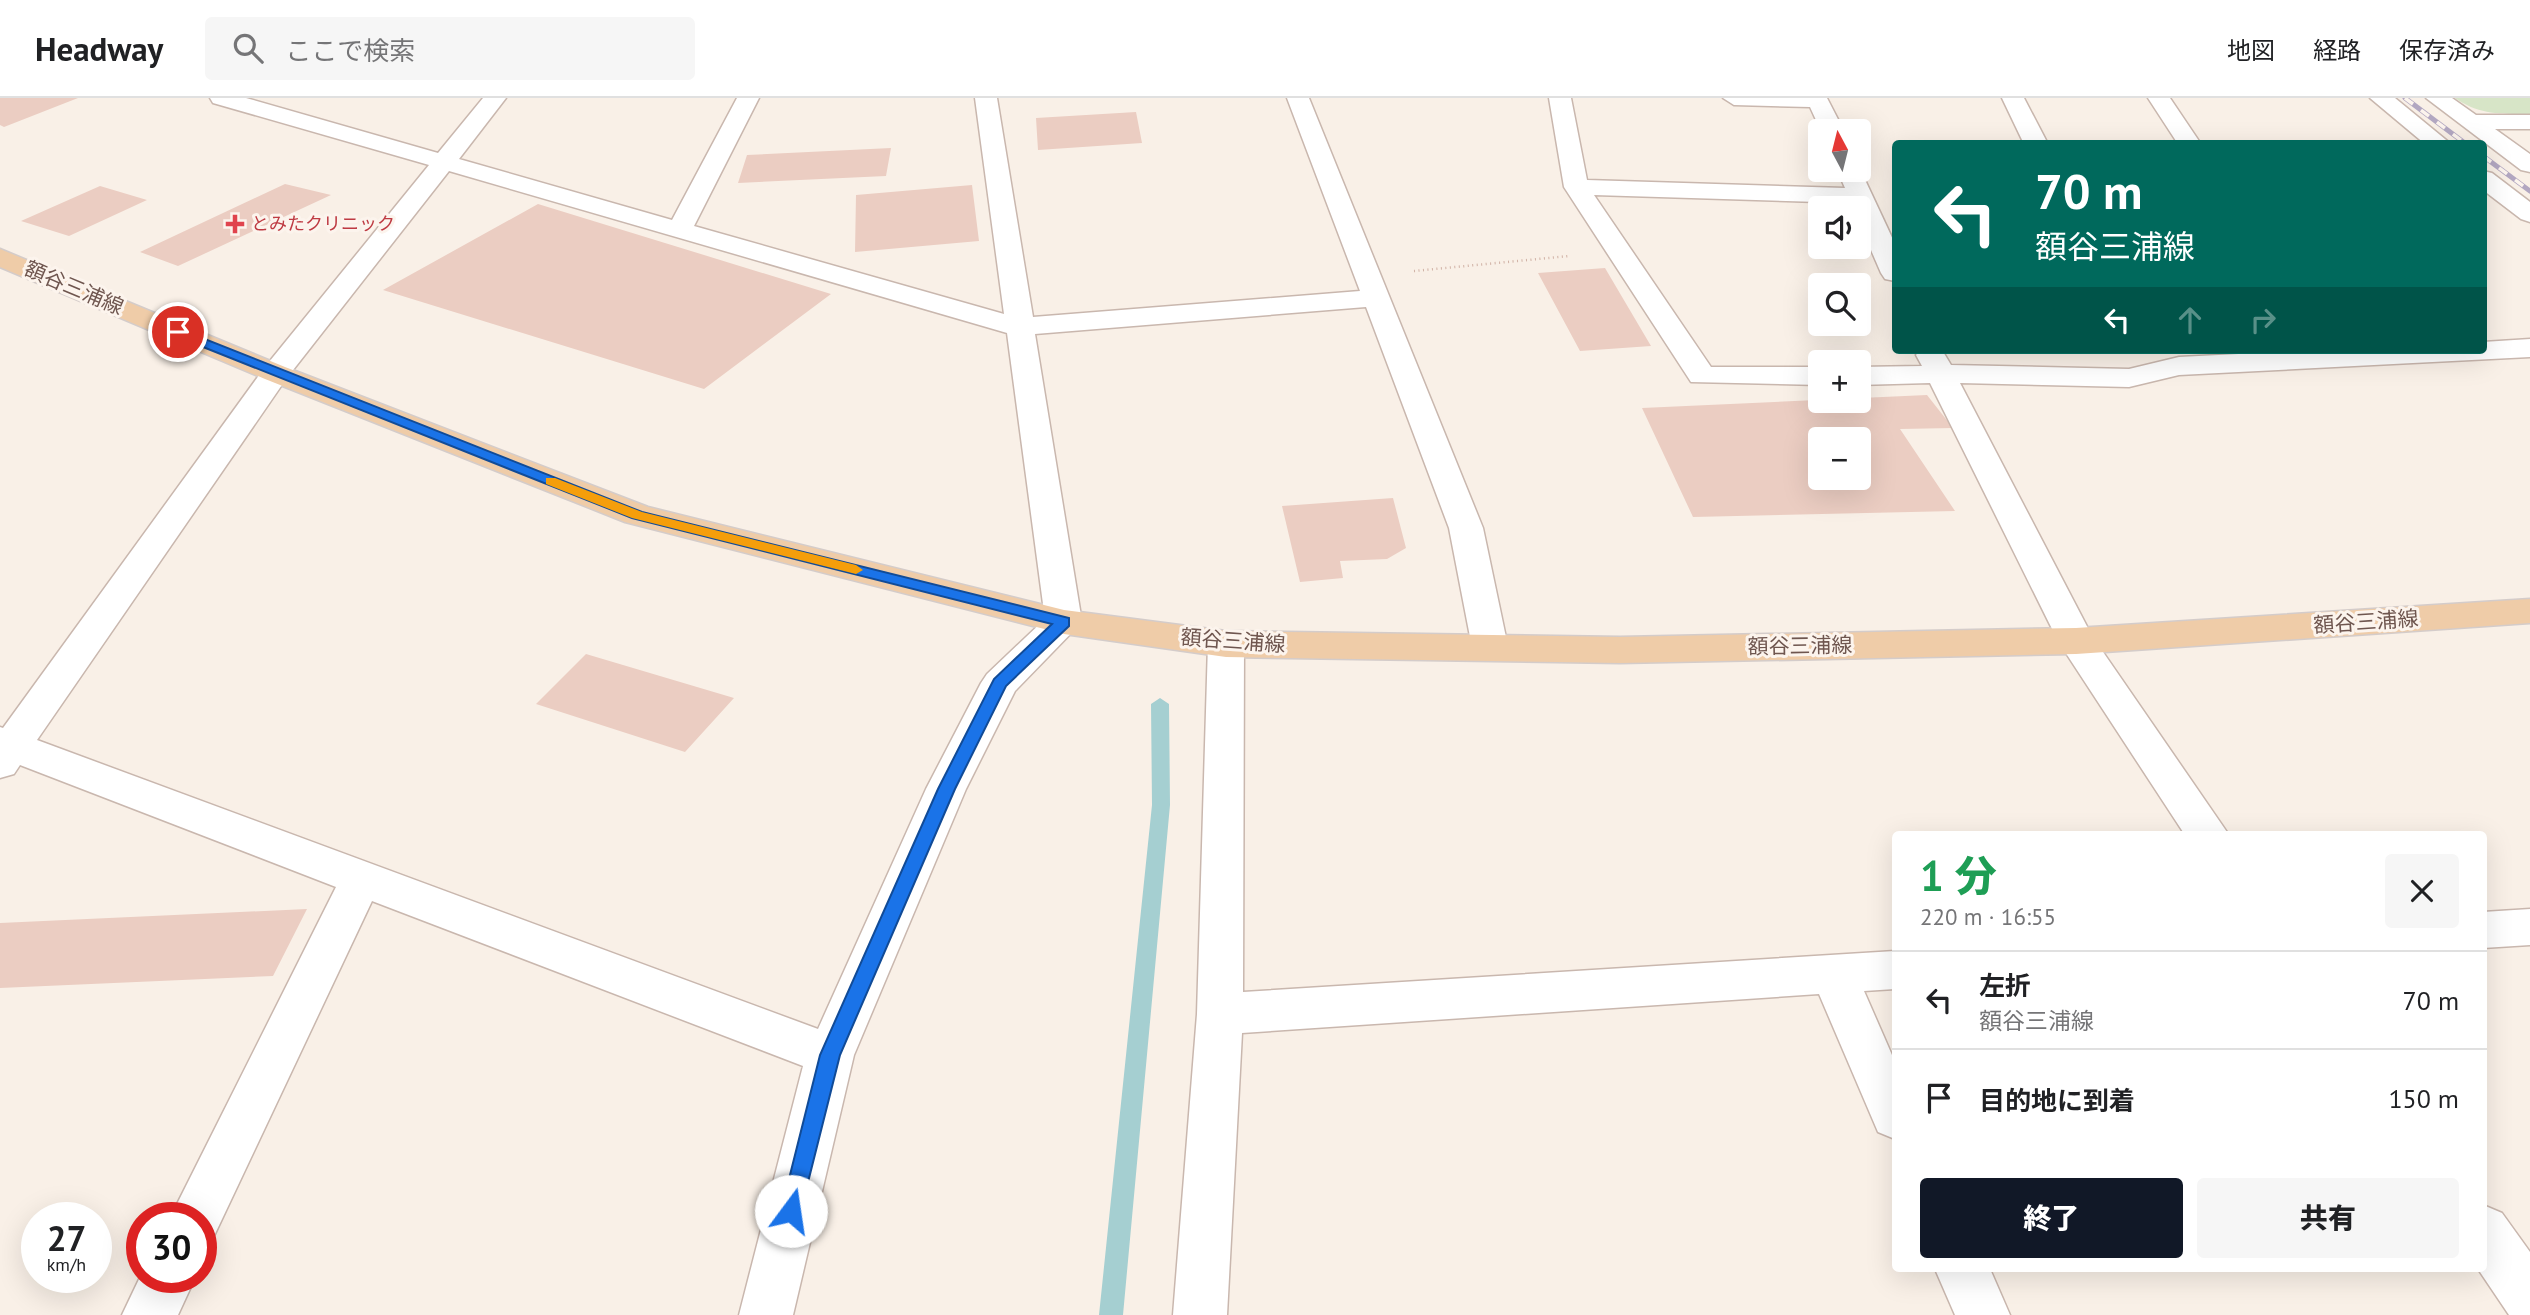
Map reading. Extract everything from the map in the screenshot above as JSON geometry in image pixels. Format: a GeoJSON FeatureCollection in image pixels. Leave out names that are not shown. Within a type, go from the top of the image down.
{"type":"FeatureCollection","features":[{"type":"Feature","properties":{"kind":"main road","name":"額谷三浦線"},"geometry":{"type":"LineString","coordinates":[[0,257],[275,373],[637,515],[1078,624],[1209,642],[1619,650],[2076,641],[2530,611]]}},
{"type":"Feature","properties":{"kind":"street"},"geometry":{"type":"LineString","coordinates":[[495,98],[275,373],[4,751],[361,879],[830,1055]]}},
{"type":"Feature","properties":{"kind":"street"},"geometry":{"type":"LineString","coordinates":[[680,229],[748,98]]}},
{"type":"Feature","properties":{"kind":"street"},"geometry":{"type":"LineString","coordinates":[[766,1315],[830,1055],[946,789],[1000,682],[1078,624],[1018,327],[986,98]]}},
{"type":"Feature","properties":{"kind":"street"},"geometry":{"type":"LineString","coordinates":[[1298,98],[1466,528],[1490,647]]}},
{"type":"Feature","properties":{"kind":"street"},"geometry":{"type":"LineString","coordinates":[[1560,98],[1576,187],[1702,376],[1808,376]]}},
{"type":"Feature","properties":{"kind":"street"},"geometry":{"type":"LineString","coordinates":[[1734,98],[1817,100],[1826,119]]}},
{"type":"Feature","properties":{"kind":"street"},"geometry":{"type":"LineString","coordinates":[[2014,98],[2034,140]]}},
{"type":"Feature","properties":{"kind":"street"},"geometry":{"type":"LineString","coordinates":[[2159,98],[2187,140]]}},
{"type":"Feature","properties":{"kind":"street"},"geometry":{"type":"LineString","coordinates":[[2381,98],[2435,140]]}},
{"type":"Feature","properties":{"kind":"street"},"geometry":{"type":"LineString","coordinates":[[2437,98],[2530,165]]}},
{"type":"Feature","properties":{"kind":"street"},"geometry":{"type":"LineString","coordinates":[[240,100],[443,162],[1018,327],[1374,287]]}},
{"type":"Feature","properties":{"kind":"street"},"geometry":{"type":"LineString","coordinates":[[2470,122],[2530,122]]}},
{"type":"Feature","properties":{"kind":"street"},"geometry":{"type":"LineString","coordinates":[[2487,180],[2530,214]]}},
{"type":"Feature","properties":{"kind":"street"},"geometry":{"type":"LineString","coordinates":[[1576,187],[1862,196],[1856,182]]}},
{"type":"Feature","properties":{"kind":"street"},"geometry":{"type":"LineString","coordinates":[[1871,217],[1892,266]]}},
{"type":"Feature","properties":{"kind":"street"},"geometry":{"type":"LineString","coordinates":[[2487,349],[2530,348]]}},
{"type":"Feature","properties":{"kind":"street"},"geometry":{"type":"LineString","coordinates":[[1871,374],[1935,363],[2005,373],[2129,378],[2145,360],[2334,354]]}},
{"type":"Feature","properties":{"kind":"street"},"geometry":{"type":"LineString","coordinates":[[1935,363],[2076,641],[2205,831]]}},
{"type":"Feature","properties":{"kind":"street"},"geometry":{"type":"LineString","coordinates":[[1200,1315],[1220,1013],[1209,642]]}},
{"type":"Feature","properties":{"kind":"street"},"geometry":{"type":"LineString","coordinates":[[205,1202],[361,879]]}},
{"type":"Feature","properties":{"kind":"street"},"geometry":{"type":"LineString","coordinates":[[2487,930],[2530,927]]}},
{"type":"Feature","properties":{"kind":"street"},"geometry":{"type":"LineString","coordinates":[[1220,1013],[1892,970]]}},
{"type":"Feature","properties":{"kind":"street"},"geometry":{"type":"LineString","coordinates":[[1833,974],[1892,1108]]}},
{"type":"Feature","properties":{"kind":"street"},"geometry":{"type":"LineString","coordinates":[[2487,1237],[2530,1298]]}},
{"type":"Feature","properties":{"kind":"street"},"geometry":{"type":"LineString","coordinates":[[1963,1272],[1983,1315]]}},
{"type":"Feature","properties":{"kind":"street"},"geometry":{"type":"LineString","coordinates":[[149,1315],[160,1293]]}},
{"type":"Feature","properties":{"kind":"path"},"geometry":{"type":"LineString","coordinates":[[1374,287],[1619,251]]}},
{"type":"Feature","properties":{"kind":"green space"},"geometry":{"type":"Polygon","coordinates":[[[2455,98],[2530,98],[2530,114],[2482,111],[2455,98]]]}},
{"type":"Feature","properties":{"kind":"building"},"geometry":{"type":"Polygon","coordinates":[[[0,98],[78,98],[4,127],[0,125],[0,98]]]}},
{"type":"Feature","properties":{"kind":"building"},"geometry":{"type":"Polygon","coordinates":[[[1136,112],[1142,143],[1038,150],[1036,118],[1136,112]]]}},
{"type":"Feature","properties":{"kind":"building"},"geometry":{"type":"Polygon","coordinates":[[[891,148],[886,176],[738,183],[747,155],[891,148]]]}},
{"type":"Feature","properties":{"kind":"building","name":"とみたクリニック"},"geometry":{"type":"Polygon","coordinates":[[[285,184],[331,195],[178,266],[140,252],[285,184]]]}},
{"type":"Feature","properties":{"kind":"building"},"geometry":{"type":"Polygon","coordinates":[[[972,185],[979,241],[855,252],[856,195],[972,185]]]}},
{"type":"Feature","properties":{"kind":"building"},"geometry":{"type":"Polygon","coordinates":[[[100,186],[147,200],[69,236],[21,221],[100,186]]]}},
{"type":"Feature","properties":{"kind":"building"},"geometry":{"type":"Polygon","coordinates":[[[538,204],[831,294],[704,389],[383,290],[538,204]]]}},
{"type":"Feature","properties":{"kind":"building"},"geometry":{"type":"Polygon","coordinates":[[[1605,268],[1651,346],[1580,351],[1538,273],[1605,268]]]}},
{"type":"Feature","properties":{"kind":"building"},"geometry":{"type":"Polygon","coordinates":[[[1927,395],[1953,428],[1900,429],[1955,511],[1693,517],[1642,408],[1808,400],[1808,413],[1871,413],[1871,398],[1927,395]]]}},
{"type":"Feature","properties":{"kind":"building"},"geometry":{"type":"Polygon","coordinates":[[[1393,498],[1406,548],[1387,559],[1340,561],[1343,578],[1300,582],[1282,506],[1393,498]]]}},
{"type":"Feature","properties":{"kind":"building"},"geometry":{"type":"Polygon","coordinates":[[[586,654],[734,698],[685,752],[536,704],[586,654]]]}},
{"type":"Feature","properties":{"kind":"building"},"geometry":{"type":"Polygon","coordinates":[[[307,909],[273,976],[0,988],[0,923],[307,909]]]}},
{"type":"Feature","properties":{"kind":"waterway"},"geometry":{"type":"LineString","coordinates":[[1111,1315],[1161,805],[1160,704]]}},
{"type":"Feature","properties":{"kind":"railway"},"geometry":{"type":"LineString","coordinates":[[2405,98],[2461,140]]}},
{"type":"Feature","properties":{"kind":"railway"},"geometry":{"type":"LineString","coordinates":[[2487,159],[2530,191]]}},
{"type":"Feature","properties":{"kind":"slow traffic"},"geometry":{"type":"LineString","coordinates":[[551,481],[637,515],[856,570]]}},
{"type":"Feature","properties":{"kind":"place","name":"とみたクリニック"},"geometry":{"type":"Point","coordinates":[235,224]}},
{"type":"Feature","properties":{"kind":"route"},"geometry":{"type":"LineString","coordinates":[[178,332],[297,382],[637,515],[1064,622],[1000,682],[946,789],[830,1055],[791,1211]]}}]}
